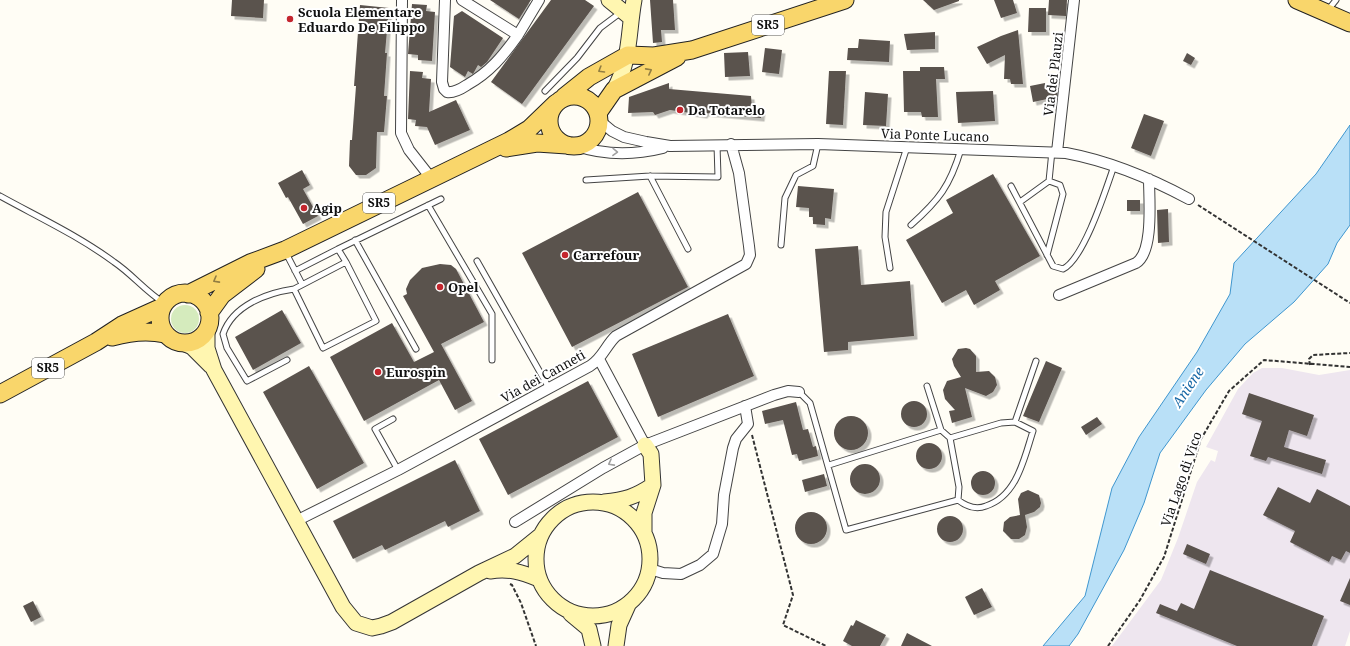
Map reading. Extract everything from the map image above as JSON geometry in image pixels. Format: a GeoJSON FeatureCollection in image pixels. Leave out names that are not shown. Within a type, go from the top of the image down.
{"type":"FeatureCollection","features":[{"type":"Feature","properties":{"kind":"main road"},"geometry":{"type":"LineString","coordinates":[[609,0],[626,14]]}},
{"type":"Feature","properties":{"kind":"main road"},"geometry":{"type":"LineString","coordinates":[[483,155],[522,144],[546,143],[572,146],[584,144],[595,135],[599,117],[623,72],[628,55],[626,14],[634,0]]}},
{"type":"Feature","properties":{"kind":"main road","name":"SR5"},"geometry":{"type":"LineString","coordinates":[[692,50],[845,0]]}},
{"type":"Feature","properties":{"kind":"main road"},"geometry":{"type":"LineString","coordinates":[[1297,0],[1331,6],[1350,23]]}},
{"type":"Feature","properties":{"kind":"main road"},"geometry":{"type":"LineString","coordinates":[[483,155],[520,135],[537,122],[555,97],[628,55],[658,55],[692,50]]}},
{"type":"Feature","properties":{"kind":"main road"},"geometry":{"type":"LineString","coordinates":[[614,90],[692,50]]}},
{"type":"Feature","properties":{"kind":"main road"},"geometry":{"type":"LineString","coordinates":[[555,97],[577,96],[588,100],[599,117]]}},
{"type":"Feature","properties":{"kind":"main road"},"geometry":{"type":"LineString","coordinates":[[555,97],[549,114],[549,127],[559,142],[572,146]]}},
{"type":"Feature","properties":{"kind":"main road","name":"SR5"},"geometry":{"type":"LineString","coordinates":[[281,251],[431,178],[483,155]]}},
{"type":"Feature","properties":{"kind":"main road"},"geometry":{"type":"LineString","coordinates":[[96,342],[122,325],[163,305],[175,295],[188,294],[250,262],[281,251]]}},
{"type":"Feature","properties":{"kind":"main road"},"geometry":{"type":"LineString","coordinates":[[281,251],[222,295],[209,313],[207,348],[214,370],[343,607],[351,619],[361,625],[374,627],[392,622],[479,573],[515,556],[541,535]]}},
{"type":"Feature","properties":{"kind":"main road"},"geometry":{"type":"LineString","coordinates":[[188,294],[202,300],[209,313]]}},
{"type":"Feature","properties":{"kind":"main road"},"geometry":{"type":"LineString","coordinates":[[163,305],[160,321],[165,334],[170,339],[192,346],[214,370]]}},
{"type":"Feature","properties":{"kind":"main road"},"geometry":{"type":"LineString","coordinates":[[183,343],[194,341],[207,330]]}},
{"type":"Feature","properties":{"kind":"main road"},"geometry":{"type":"LineString","coordinates":[[96,342],[128,332],[149,331],[165,334]]}},
{"type":"Feature","properties":{"kind":"main road","name":"SR5"},"geometry":{"type":"LineString","coordinates":[[0,394],[96,342]]}},
{"type":"Feature","properties":{"kind":"main road"},"geometry":{"type":"LineString","coordinates":[[616,646],[619,625],[628,605],[656,571],[644,532],[644,513],[653,485],[651,454],[645,445]]}},
{"type":"Feature","properties":{"kind":"main road"},"geometry":{"type":"LineString","coordinates":[[593,646],[588,629],[550,598],[539,579],[536,566],[536,552],[541,535],[550,521],[563,510],[578,504],[619,501],[631,498],[653,485]]}},
{"type":"Feature","properties":{"kind":"main road"},"geometry":{"type":"LineString","coordinates":[[595,502],[612,505],[626,513],[644,532]]}},
{"type":"Feature","properties":{"kind":"main road"},"geometry":{"type":"LineString","coordinates":[[479,573],[504,569],[515,570],[539,579]]}},
{"type":"Feature","properties":{"kind":"main road"},"geometry":{"type":"LineString","coordinates":[[567,611],[577,615],[598,616],[609,614],[628,605]]}},
{"type":"Feature","properties":{"kind":"street"},"geometry":{"type":"LineString","coordinates":[[402,0],[401,133],[409,150],[431,178]]}},
{"type":"Feature","properties":{"kind":"street"},"geometry":{"type":"LineString","coordinates":[[445,0],[442,82],[443,87],[447,92],[452,92],[462,88],[488,72],[503,56],[518,35],[539,0]]}},
{"type":"Feature","properties":{"kind":"street"},"geometry":{"type":"LineString","coordinates":[[462,0],[518,35]]}},
{"type":"Feature","properties":{"kind":"street","name":"Via dei Plauzi"},"geometry":{"type":"LineString","coordinates":[[1054,152],[1074,0]]}},
{"type":"Feature","properties":{"kind":"street","name":"Via Ponte Lucano"},"geometry":{"type":"LineString","coordinates":[[599,117],[612,131],[632,139],[670,146]]}},
{"type":"Feature","properties":{"kind":"street","name":"Via Ponte Lucano"},"geometry":{"type":"LineString","coordinates":[[572,146],[594,151],[619,152],[646,151],[670,146],[731,144],[818,144],[1054,152],[1075,154],[1114,166],[1149,179],[1189,199]]}},
{"type":"Feature","properties":{"kind":"street","name":"Via dei Canneti"},"geometry":{"type":"LineString","coordinates":[[296,521],[398,470],[549,388],[599,359],[608,344],[616,336],[738,269],[748,260],[749,246],[741,186],[731,144]]}},
{"type":"Feature","properties":{"kind":"street"},"geometry":{"type":"LineString","coordinates":[[1059,295],[1136,263],[1142,258],[1148,240],[1149,179]]}},
{"type":"Feature","properties":{"kind":"street"},"geometry":{"type":"LineString","coordinates":[[599,359],[645,445]]}},
{"type":"Feature","properties":{"kind":"street"},"geometry":{"type":"LineString","coordinates":[[515,522],[603,468],[645,445],[783,392],[795,390],[800,392]]}},
{"type":"Feature","properties":{"kind":"street"},"geometry":{"type":"LineString","coordinates":[[656,571],[676,574],[686,572],[700,565],[713,554],[722,524],[724,494],[733,448],[736,439],[746,427],[748,421],[745,406]]}},
{"type":"Feature","properties":{"kind":"lane"},"geometry":{"type":"LineString","coordinates":[[555,97],[577,58],[600,28],[626,14]]}},
{"type":"Feature","properties":{"kind":"lane"},"geometry":{"type":"LineString","coordinates":[[781,246],[785,198],[796,175],[812,166],[818,144]]}},
{"type":"Feature","properties":{"kind":"lane"},"geometry":{"type":"LineString","coordinates":[[586,180],[650,176],[718,177],[717,145]]}},
{"type":"Feature","properties":{"kind":"lane"},"geometry":{"type":"LineString","coordinates":[[890,268],[885,237],[886,212],[907,147]]}},
{"type":"Feature","properties":{"kind":"lane"},"geometry":{"type":"LineString","coordinates":[[911,225],[935,203],[950,180],[962,148]]}},
{"type":"Feature","properties":{"kind":"lane"},"geometry":{"type":"LineString","coordinates":[[1020,202],[1049,181],[1054,152]]}},
{"type":"Feature","properties":{"kind":"lane"},"geometry":{"type":"LineString","coordinates":[[1011,186],[1053,266],[1060,270],[1067,267],[1078,253],[1092,226],[1114,166]]}},
{"type":"Feature","properties":{"kind":"lane"},"geometry":{"type":"LineString","coordinates":[[650,176],[688,249]]}},
{"type":"Feature","properties":{"kind":"lane"},"geometry":{"type":"LineString","coordinates":[[1047,255],[1063,194],[1060,185],[1049,181]]}},
{"type":"Feature","properties":{"kind":"lane"},"geometry":{"type":"LineString","coordinates":[[0,196],[86,243],[110,258],[163,305]]}},
{"type":"Feature","properties":{"kind":"lane"},"geometry":{"type":"LineString","coordinates":[[295,271],[355,240],[441,199]]}},
{"type":"Feature","properties":{"kind":"lane"},"geometry":{"type":"LineString","coordinates":[[428,205],[492,314],[492,360]]}},
{"type":"Feature","properties":{"kind":"lane"},"geometry":{"type":"LineString","coordinates":[[355,240],[416,349]]}},
{"type":"Feature","properties":{"kind":"lane"},"geometry":{"type":"LineString","coordinates":[[294,289],[323,348],[376,321],[338,249]]}},
{"type":"Feature","properties":{"kind":"lane"},"geometry":{"type":"LineString","coordinates":[[281,251],[302,284]]}},
{"type":"Feature","properties":{"kind":"lane"},"geometry":{"type":"LineString","coordinates":[[477,261],[549,388]]}},
{"type":"Feature","properties":{"kind":"lane"},"geometry":{"type":"LineString","coordinates":[[287,360],[247,381],[227,348],[223,334],[230,320],[248,305],[273,293],[294,289],[346,262]]}},
{"type":"Feature","properties":{"kind":"lane"},"geometry":{"type":"LineString","coordinates":[[1015,422],[1036,361]]}},
{"type":"Feature","properties":{"kind":"lane"},"geometry":{"type":"LineString","coordinates":[[927,386],[941,430],[950,438],[959,487],[958,500]]}},
{"type":"Feature","properties":{"kind":"lane"},"geometry":{"type":"LineString","coordinates":[[800,392],[810,403],[846,530],[958,500],[967,506],[984,507],[1000,500],[1012,487],[1033,432],[1015,422],[1001,424],[950,438]]}},
{"type":"Feature","properties":{"kind":"lane"},"geometry":{"type":"LineString","coordinates":[[393,419],[374,429],[398,470]]}},
{"type":"Feature","properties":{"kind":"lane"},"geometry":{"type":"LineString","coordinates":[[828,465],[941,430]]}},
{"type":"Feature","properties":{"kind":"lane"},"geometry":{"type":"LineString","coordinates":[[588,629],[598,646]]}},
{"type":"Feature","properties":{"kind":"path"},"geometry":{"type":"LineString","coordinates":[[1189,199],[1350,303]]}},
{"type":"Feature","properties":{"kind":"path"},"geometry":{"type":"LineString","coordinates":[[1310,365],[1310,357],[1317,354],[1350,353]]}},
{"type":"Feature","properties":{"kind":"path","name":"Via Lago di Vico"},"geometry":{"type":"LineString","coordinates":[[1108,646],[1140,600],[1164,557],[1201,439],[1229,391],[1264,360],[1310,365],[1350,367]]}},
{"type":"Feature","properties":{"kind":"path"},"geometry":{"type":"LineString","coordinates":[[748,421],[793,595],[783,625],[826,646]]}},
{"type":"Feature","properties":{"kind":"path"},"geometry":{"type":"LineString","coordinates":[[506,583],[512,585],[521,603],[536,646]]}},
{"type":"Feature","properties":{"kind":"shaded area"},"geometry":{"type":"Polygon","coordinates":[[[1262,368],[1282,368],[1319,375],[1350,370],[1350,631],[1345,646],[1112,646],[1161,580],[1178,538],[1197,482],[1211,460],[1215,462],[1218,451],[1206,447],[1238,389],[1253,373],[1262,368]]]}},
{"type":"Feature","properties":{"kind":"green space"},"geometry":{"type":"Polygon","coordinates":[[[185,305],[195,309],[199,319],[195,329],[185,333],[175,329],[171,319],[175,309],[185,305]]]}},
{"type":"Feature","properties":{"kind":"water","name":"Aniene"},"geometry":{"type":"Polygon","coordinates":[[[1350,125],[1350,225],[1337,243],[1328,264],[1294,302],[1245,344],[1206,390],[1160,453],[1144,503],[1124,550],[1078,634],[1069,646],[1043,646],[1085,596],[1112,488],[1139,437],[1197,352],[1230,294],[1234,263],[1316,174],[1350,125]]]}},
{"type":"Feature","properties":{"kind":"building"},"geometry":{"type":"Polygon","coordinates":[[[232,0],[264,0],[263,18],[231,16],[232,0]]]}},
{"type":"Feature","properties":{"kind":"building"},"geometry":{"type":"Polygon","coordinates":[[[490,0],[531,0],[519,19],[490,0]]]}},
{"type":"Feature","properties":{"kind":"building"},"geometry":{"type":"Polygon","coordinates":[[[551,0],[585,0],[594,6],[522,104],[491,82],[551,0]]]}},
{"type":"Feature","properties":{"kind":"building"},"geometry":{"type":"Polygon","coordinates":[[[650,0],[673,0],[675,30],[661,30],[662,42],[653,43],[650,0]]]}},
{"type":"Feature","properties":{"kind":"building"},"geometry":{"type":"Polygon","coordinates":[[[923,0],[959,0],[959,1],[934,10],[923,0]]]}},
{"type":"Feature","properties":{"kind":"building"},"geometry":{"type":"Polygon","coordinates":[[[994,0],[1013,0],[1017,13],[1001,18],[994,0]]]}},
{"type":"Feature","properties":{"kind":"building"},"geometry":{"type":"Polygon","coordinates":[[[1049,0],[1067,0],[1066,16],[1048,15],[1049,0]]]}},
{"type":"Feature","properties":{"kind":"building"},"geometry":{"type":"Polygon","coordinates":[[[412,4],[427,5],[426,11],[435,12],[432,61],[418,60],[418,55],[408,54],[412,4]]]}},
{"type":"Feature","properties":{"kind":"building"},"geometry":{"type":"Polygon","coordinates":[[[360,5],[389,8],[385,53],[387,53],[384,96],[387,96],[384,132],[377,132],[376,168],[366,175],[356,175],[349,166],[350,140],[352,140],[356,86],[354,86],[360,5]]]}},
{"type":"Feature","properties":{"kind":"building"},"geometry":{"type":"Polygon","coordinates":[[[1029,8],[1046,8],[1046,32],[1028,32],[1029,8]]]}},
{"type":"Feature","properties":{"kind":"building"},"geometry":{"type":"Polygon","coordinates":[[[462,11],[503,38],[487,62],[481,67],[478,65],[473,74],[468,71],[465,77],[450,67],[454,16],[462,11]]]}},
{"type":"Feature","properties":{"kind":"building"},"geometry":{"type":"Polygon","coordinates":[[[1018,30],[1023,84],[1011,84],[1010,79],[1004,79],[1005,55],[987,64],[977,47],[1018,30]]]}},
{"type":"Feature","properties":{"kind":"building"},"geometry":{"type":"Polygon","coordinates":[[[935,32],[935,49],[907,50],[904,34],[935,32]]]}},
{"type":"Feature","properties":{"kind":"building"},"geometry":{"type":"Polygon","coordinates":[[[859,39],[890,41],[889,62],[847,60],[848,48],[858,48],[859,39]]]}},
{"type":"Feature","properties":{"kind":"building"},"geometry":{"type":"Polygon","coordinates":[[[765,48],[782,50],[779,74],[762,72],[765,48]]]}},
{"type":"Feature","properties":{"kind":"building"},"geometry":{"type":"Polygon","coordinates":[[[748,52],[750,76],[725,77],[724,53],[748,52]]]}},
{"type":"Feature","properties":{"kind":"building"},"geometry":{"type":"Polygon","coordinates":[[[1187,53],[1195,58],[1191,65],[1183,61],[1187,53]]]}},
{"type":"Feature","properties":{"kind":"building"},"geometry":{"type":"Polygon","coordinates":[[[920,67],[944,67],[945,79],[936,79],[938,117],[922,117],[921,112],[904,112],[903,71],[920,71],[920,67]]]}},
{"type":"Feature","properties":{"kind":"building"},"geometry":{"type":"Polygon","coordinates":[[[410,71],[423,72],[422,78],[431,79],[429,112],[456,100],[470,130],[435,145],[427,127],[415,126],[416,120],[408,119],[410,71]]]}},
{"type":"Feature","properties":{"kind":"building"},"geometry":{"type":"Polygon","coordinates":[[[829,71],[846,71],[843,125],[826,124],[829,71]]]}},
{"type":"Feature","properties":{"kind":"building"},"geometry":{"type":"Polygon","coordinates":[[[669,83],[669,89],[751,96],[752,108],[762,108],[761,118],[705,113],[704,115],[670,110],[655,115],[653,112],[628,113],[629,97],[669,83]]]}},
{"type":"Feature","properties":{"kind":"building"},"geometry":{"type":"Polygon","coordinates":[[[1045,83],[1046,90],[1057,88],[1057,97],[1033,102],[1030,86],[1045,83]]]}},
{"type":"Feature","properties":{"kind":"building"},"geometry":{"type":"Polygon","coordinates":[[[993,91],[995,121],[958,123],[956,92],[993,91]]]}},
{"type":"Feature","properties":{"kind":"building"},"geometry":{"type":"Polygon","coordinates":[[[865,92],[888,94],[886,126],[863,125],[865,92]]]}},
{"type":"Feature","properties":{"kind":"building"},"geometry":{"type":"Polygon","coordinates":[[[1144,114],[1164,121],[1151,156],[1131,148],[1144,114]]]}},
{"type":"Feature","properties":{"kind":"building"},"geometry":{"type":"Polygon","coordinates":[[[302,170],[310,185],[303,189],[318,216],[303,224],[288,197],[286,198],[278,183],[302,170]]]}},
{"type":"Feature","properties":{"kind":"building"},"geometry":{"type":"Polygon","coordinates":[[[993,174],[1040,256],[995,281],[1000,290],[974,305],[966,290],[942,303],[906,240],[953,213],[946,200],[993,174]]]}},
{"type":"Feature","properties":{"kind":"building"},"geometry":{"type":"Polygon","coordinates":[[[798,186],[834,189],[831,219],[825,218],[825,225],[813,224],[813,217],[809,217],[809,208],[796,207],[798,186]]]}},
{"type":"Feature","properties":{"kind":"building"},"geometry":{"type":"Polygon","coordinates":[[[638,192],[688,287],[572,347],[522,253],[638,192]]]}},
{"type":"Feature","properties":{"kind":"building"},"geometry":{"type":"Polygon","coordinates":[[[1127,200],[1140,200],[1140,211],[1127,211],[1127,200]]]}},
{"type":"Feature","properties":{"kind":"building"},"geometry":{"type":"Polygon","coordinates":[[[1168,209],[1169,242],[1158,243],[1157,210],[1168,209]]]}},
{"type":"Feature","properties":{"kind":"building"},"geometry":{"type":"Polygon","coordinates":[[[858,246],[861,285],[910,281],[914,336],[848,342],[848,350],[824,352],[815,249],[858,246]]]}},
{"type":"Feature","properties":{"kind":"building"},"geometry":{"type":"Polygon","coordinates":[[[440,264],[451,265],[456,269],[484,322],[441,344],[472,401],[455,410],[439,380],[364,421],[330,357],[392,323],[414,362],[434,352],[403,296],[407,294],[406,289],[410,280],[422,268],[440,264]]]}},
{"type":"Feature","properties":{"kind":"building"},"geometry":{"type":"Polygon","coordinates":[[[282,310],[301,343],[253,370],[235,337],[282,310]]]}},
{"type":"Feature","properties":{"kind":"building"},"geometry":{"type":"Polygon","coordinates":[[[728,314],[754,376],[658,417],[632,354],[728,314]]]}},
{"type":"Feature","properties":{"kind":"building"},"geometry":{"type":"Polygon","coordinates":[[[958,349],[970,349],[976,356],[976,372],[989,371],[995,377],[997,385],[993,392],[986,396],[965,388],[972,417],[952,423],[949,411],[955,410],[945,399],[943,390],[947,381],[961,377],[954,366],[952,359],[958,349]]]}},
{"type":"Feature","properties":{"kind":"building"},"geometry":{"type":"Polygon","coordinates":[[[1046,361],[1062,368],[1039,422],[1023,416],[1046,361]]]}},
{"type":"Feature","properties":{"kind":"building"},"geometry":{"type":"Polygon","coordinates":[[[309,366],[364,463],[317,489],[263,392],[309,366]]]}},
{"type":"Feature","properties":{"kind":"building"},"geometry":{"type":"Polygon","coordinates":[[[588,381],[618,437],[508,495],[479,439],[588,381]]]}},
{"type":"Feature","properties":{"kind":"building"},"geometry":{"type":"Polygon","coordinates":[[[1249,393],[1314,415],[1307,436],[1289,430],[1284,447],[1326,460],[1322,474],[1268,457],[1266,461],[1250,456],[1262,421],[1242,414],[1249,393]]]}},
{"type":"Feature","properties":{"kind":"building"},"geometry":{"type":"Polygon","coordinates":[[[914,401],[923,405],[927,414],[923,423],[914,427],[905,423],[901,414],[905,405],[914,401]]]}},
{"type":"Feature","properties":{"kind":"building"},"geometry":{"type":"Polygon","coordinates":[[[796,402],[803,430],[808,429],[813,447],[816,446],[818,456],[799,461],[797,454],[792,455],[783,420],[765,424],[762,411],[796,402]]]}},
{"type":"Feature","properties":{"kind":"building"},"geometry":{"type":"Polygon","coordinates":[[[848,416],[854,416],[863,421],[867,427],[867,439],[863,445],[854,450],[848,450],[839,445],[834,436],[834,430],[839,421],[848,416]]]}},
{"type":"Feature","properties":{"kind":"building"},"geometry":{"type":"Polygon","coordinates":[[[1097,417],[1102,424],[1086,435],[1081,427],[1097,417]]]}},
{"type":"Feature","properties":{"kind":"building"},"geometry":{"type":"Polygon","coordinates":[[[929,443],[938,447],[942,456],[938,465],[929,469],[920,465],[916,456],[920,447],[929,443]]]}},
{"type":"Feature","properties":{"kind":"building"},"geometry":{"type":"Polygon","coordinates":[[[455,460],[480,511],[448,527],[445,521],[385,550],[382,545],[353,559],[333,521],[455,460]]]}},
{"type":"Feature","properties":{"kind":"building"},"geometry":{"type":"Polygon","coordinates":[[[865,464],[876,468],[880,479],[876,490],[865,494],[854,490],[850,479],[854,468],[865,464]]]}},
{"type":"Feature","properties":{"kind":"building"},"geometry":{"type":"Polygon","coordinates":[[[983,471],[988,472],[994,478],[994,488],[988,494],[983,495],[978,494],[972,488],[971,483],[972,478],[978,472],[983,471]]]}},
{"type":"Feature","properties":{"kind":"building"},"geometry":{"type":"Polygon","coordinates":[[[824,474],[827,486],[805,492],[802,480],[824,474]]]}},
{"type":"Feature","properties":{"kind":"building"},"geometry":{"type":"Polygon","coordinates":[[[1278,487],[1310,503],[1317,489],[1350,506],[1350,553],[1346,551],[1341,560],[1332,556],[1329,562],[1290,542],[1295,531],[1263,515],[1278,487]]]}},
{"type":"Feature","properties":{"kind":"building"},"geometry":{"type":"Polygon","coordinates":[[[1028,490],[1039,495],[1041,503],[1040,507],[1034,512],[1025,515],[1027,527],[1025,535],[1019,539],[1011,539],[1003,531],[1004,522],[1010,517],[1020,515],[1018,499],[1021,493],[1028,490]]]}},
{"type":"Feature","properties":{"kind":"building"},"geometry":{"type":"Polygon","coordinates":[[[814,512],[820,514],[825,519],[827,528],[825,537],[820,542],[808,544],[802,542],[797,537],[795,525],[797,519],[802,514],[814,512]]]}},
{"type":"Feature","properties":{"kind":"building"},"geometry":{"type":"Polygon","coordinates":[[[950,516],[959,520],[963,529],[959,538],[950,542],[941,538],[937,529],[941,520],[950,516]]]}},
{"type":"Feature","properties":{"kind":"building"},"geometry":{"type":"Polygon","coordinates":[[[1187,544],[1210,554],[1206,564],[1183,554],[1187,544]]]}},
{"type":"Feature","properties":{"kind":"building"},"geometry":{"type":"Polygon","coordinates":[[[1210,570],[1324,616],[1312,646],[1237,646],[1156,613],[1160,604],[1177,611],[1181,603],[1194,609],[1210,570]]]}},
{"type":"Feature","properties":{"kind":"building"},"geometry":{"type":"Polygon","coordinates":[[[1350,578],[1350,605],[1340,601],[1350,578]]]}},
{"type":"Feature","properties":{"kind":"building"},"geometry":{"type":"Polygon","coordinates":[[[982,588],[992,607],[974,615],[965,597],[982,588]]]}},
{"type":"Feature","properties":{"kind":"building"},"geometry":{"type":"Polygon","coordinates":[[[33,601],[41,617],[31,622],[23,606],[33,601]]]}},
{"type":"Feature","properties":{"kind":"building"},"geometry":{"type":"Polygon","coordinates":[[[856,620],[886,635],[880,646],[852,646],[843,641],[851,625],[853,626],[856,620]]]}},
{"type":"Feature","properties":{"kind":"building"},"geometry":{"type":"Polygon","coordinates":[[[907,633],[932,646],[901,646],[907,633]]]}},
{"type":"Feature","properties":{"kind":"place","name":"Scuola Elementare Eduardo De Filippo"},"geometry":{"type":"Point","coordinates":[290,19]}},
{"type":"Feature","properties":{"kind":"place","name":"Da Totarelo"},"geometry":{"type":"Point","coordinates":[680,110]}},
{"type":"Feature","properties":{"kind":"place","name":"Agip"},"geometry":{"type":"Point","coordinates":[304,208]}},
{"type":"Feature","properties":{"kind":"place","name":"Carrefour"},"geometry":{"type":"Point","coordinates":[565,255]}},
{"type":"Feature","properties":{"kind":"place","name":"Opel"},"geometry":{"type":"Point","coordinates":[440,287]}},
{"type":"Feature","properties":{"kind":"place","name":"Eurospin"},"geometry":{"type":"Point","coordinates":[378,372]}}]}
